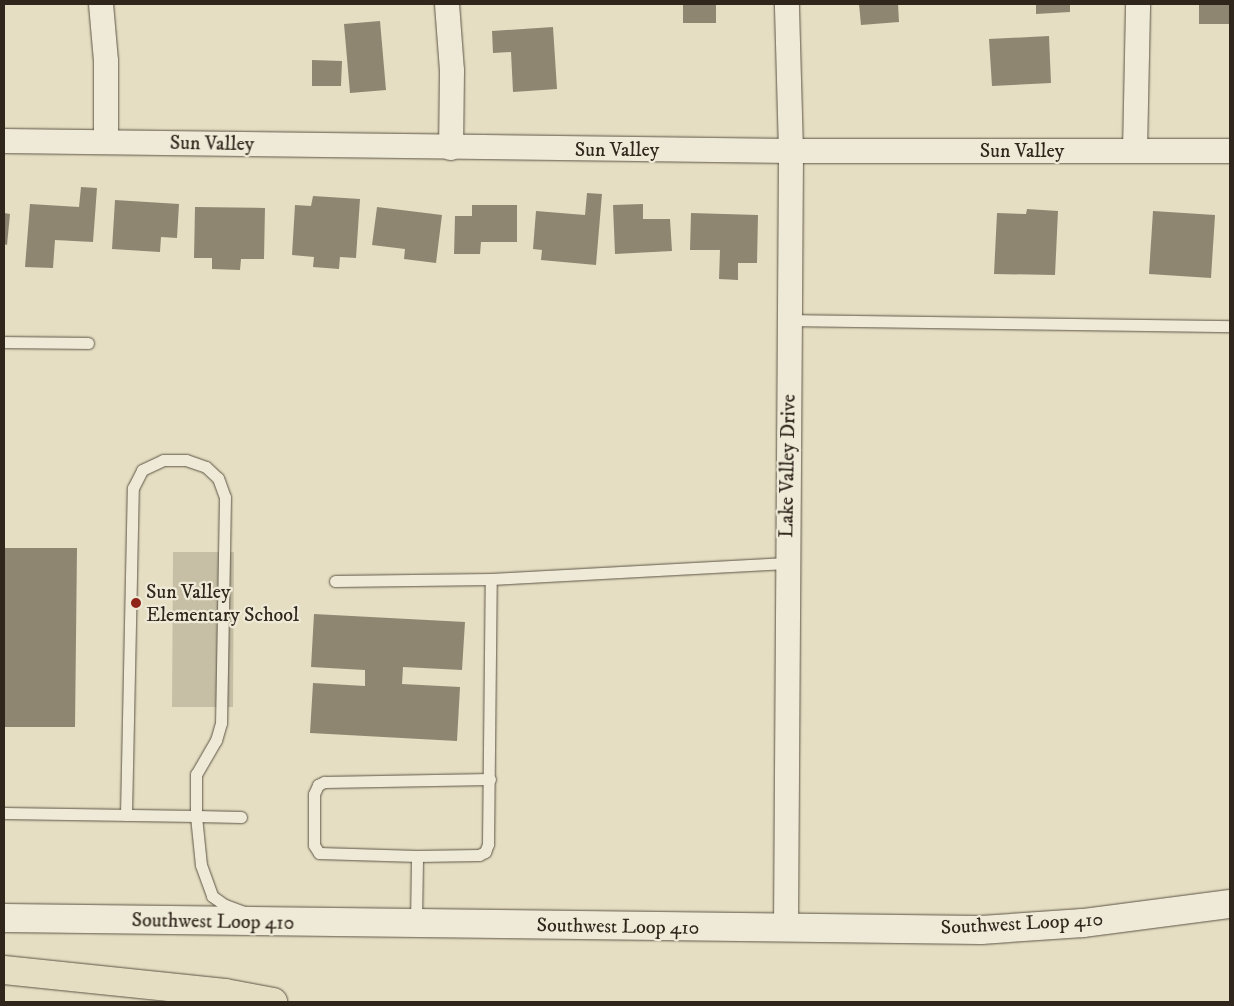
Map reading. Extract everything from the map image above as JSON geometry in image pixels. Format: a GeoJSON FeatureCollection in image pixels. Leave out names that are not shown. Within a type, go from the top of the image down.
{"type":"FeatureCollection","features":[{"type":"Feature","properties":{"kind":"highway"},"geometry":{"type":"LineString","coordinates":[[4,970],[225,993],[273,1002]]}},
{"type":"Feature","properties":{"kind":"main road","name":"Southwest Loop 410"},"geometry":{"type":"LineString","coordinates":[[4,918],[416,925],[1010,929],[1230,904]]}},
{"type":"Feature","properties":{"kind":"street"},"geometry":{"type":"LineString","coordinates":[[101,4],[106,61],[106,142]]}},
{"type":"Feature","properties":{"kind":"street"},"geometry":{"type":"LineString","coordinates":[[447,4],[452,71],[451,148]]}},
{"type":"Feature","properties":{"kind":"street","name":"Lake Valley Drive"},"geometry":{"type":"LineString","coordinates":[[786,928],[787,563],[792,151],[787,4]]}},
{"type":"Feature","properties":{"kind":"street"},"geometry":{"type":"LineString","coordinates":[[1135,150],[1138,4]]}},
{"type":"Feature","properties":{"kind":"street","name":"Sun Valley"},"geometry":{"type":"LineString","coordinates":[[4,141],[792,151],[1230,151]]}},
{"type":"Feature","properties":{"kind":"lane"},"geometry":{"type":"LineString","coordinates":[[790,320],[1230,326]]}},
{"type":"Feature","properties":{"kind":"lane"},"geometry":{"type":"LineString","coordinates":[[4,342],[88,343]]}},
{"type":"Feature","properties":{"kind":"lane"},"geometry":{"type":"LineString","coordinates":[[126,815],[133,488],[142,470],[163,460],[186,460],[206,467],[218,478],[226,497],[221,723],[216,740],[196,774],[196,816],[201,865],[212,896],[224,905],[274,923]]}},
{"type":"Feature","properties":{"kind":"lane"},"geometry":{"type":"LineString","coordinates":[[336,581],[491,579],[787,563]]}},
{"type":"Feature","properties":{"kind":"lane"},"geometry":{"type":"LineString","coordinates":[[490,779],[324,782],[318,785],[314,794],[314,845],[319,854],[417,856],[485,852],[488,844],[490,796],[491,579]]}},
{"type":"Feature","properties":{"kind":"lane"},"geometry":{"type":"LineString","coordinates":[[4,813],[240,817]]}},
{"type":"Feature","properties":{"kind":"lane"},"geometry":{"type":"LineString","coordinates":[[416,925],[417,856]]}},
{"type":"Feature","properties":{"kind":"shaded area"},"geometry":{"type":"Polygon","coordinates":[[[173,552],[234,552],[233,707],[172,707],[173,552]]]}},
{"type":"Feature","properties":{"kind":"building"},"geometry":{"type":"Polygon","coordinates":[[[683,4],[716,4],[716,23],[683,23],[683,4]]]}},
{"type":"Feature","properties":{"kind":"building"},"geometry":{"type":"Polygon","coordinates":[[[859,4],[898,4],[899,22],[861,25],[859,4]]]}},
{"type":"Feature","properties":{"kind":"building"},"geometry":{"type":"Polygon","coordinates":[[[1036,4],[1070,4],[1070,12],[1036,14],[1036,4]]]}},
{"type":"Feature","properties":{"kind":"building"},"geometry":{"type":"Polygon","coordinates":[[[1199,4],[1230,4],[1230,24],[1199,24],[1199,4]]]}},
{"type":"Feature","properties":{"kind":"building"},"geometry":{"type":"Polygon","coordinates":[[[380,21],[386,90],[350,93],[344,24],[380,21]]]}},
{"type":"Feature","properties":{"kind":"building"},"geometry":{"type":"Polygon","coordinates":[[[553,27],[557,89],[513,92],[511,52],[493,53],[492,31],[553,27]]]}},
{"type":"Feature","properties":{"kind":"building"},"geometry":{"type":"Polygon","coordinates":[[[1049,36],[1051,83],[992,86],[989,39],[1049,36]]]}},
{"type":"Feature","properties":{"kind":"building"},"geometry":{"type":"Polygon","coordinates":[[[312,60],[342,61],[341,86],[312,86],[312,60]]]}},
{"type":"Feature","properties":{"kind":"building"},"geometry":{"type":"Polygon","coordinates":[[[81,187],[97,188],[93,242],[55,240],[53,268],[25,267],[30,204],[79,207],[81,187]]]}},
{"type":"Feature","properties":{"kind":"building"},"geometry":{"type":"Polygon","coordinates":[[[587,193],[602,194],[596,265],[541,260],[542,250],[533,249],[536,211],[585,215],[587,193]]]}},
{"type":"Feature","properties":{"kind":"building"},"geometry":{"type":"Polygon","coordinates":[[[313,196],[360,199],[356,258],[340,257],[339,269],[313,267],[314,257],[292,255],[295,205],[311,206],[313,196]]]}},
{"type":"Feature","properties":{"kind":"building"},"geometry":{"type":"Polygon","coordinates":[[[115,200],[179,204],[177,238],[161,237],[160,252],[112,249],[115,200]]]}},
{"type":"Feature","properties":{"kind":"building"},"geometry":{"type":"Polygon","coordinates":[[[643,204],[643,219],[670,219],[672,251],[615,254],[613,205],[643,204]]]}},
{"type":"Feature","properties":{"kind":"building"},"geometry":{"type":"Polygon","coordinates":[[[472,205],[517,205],[517,242],[481,242],[480,254],[454,254],[455,216],[472,216],[472,205]]]}},
{"type":"Feature","properties":{"kind":"building"},"geometry":{"type":"Polygon","coordinates":[[[195,207],[265,208],[264,259],[241,259],[240,270],[212,269],[212,258],[194,258],[195,207]]]}},
{"type":"Feature","properties":{"kind":"building"},"geometry":{"type":"Polygon","coordinates":[[[377,207],[442,215],[436,263],[404,259],[405,249],[372,245],[377,207]]]}},
{"type":"Feature","properties":{"kind":"building"},"geometry":{"type":"Polygon","coordinates":[[[1027,209],[1058,211],[1055,275],[994,274],[997,213],[1026,214],[1027,209]]]}},
{"type":"Feature","properties":{"kind":"building"},"geometry":{"type":"Polygon","coordinates":[[[1153,211],[1215,215],[1211,278],[1149,274],[1153,211]]]}},
{"type":"Feature","properties":{"kind":"building"},"geometry":{"type":"Polygon","coordinates":[[[4,213],[10,214],[7,245],[4,244],[4,213]]]}},
{"type":"Feature","properties":{"kind":"building"},"geometry":{"type":"Polygon","coordinates":[[[691,213],[758,215],[757,263],[738,263],[738,280],[719,279],[720,250],[690,250],[691,213]]]}},
{"type":"Feature","properties":{"kind":"building"},"geometry":{"type":"Polygon","coordinates":[[[4,548],[77,548],[75,727],[4,727],[4,548]]]}},
{"type":"Feature","properties":{"kind":"building"},"geometry":{"type":"Polygon","coordinates":[[[314,614],[465,622],[462,670],[403,667],[402,684],[460,687],[457,741],[310,733],[313,683],[365,686],[365,670],[311,667],[314,614]]]}},
{"type":"Feature","properties":{"kind":"place","name":"Sun Valley Elementary School"},"geometry":{"type":"Point","coordinates":[136,603]}}]}
